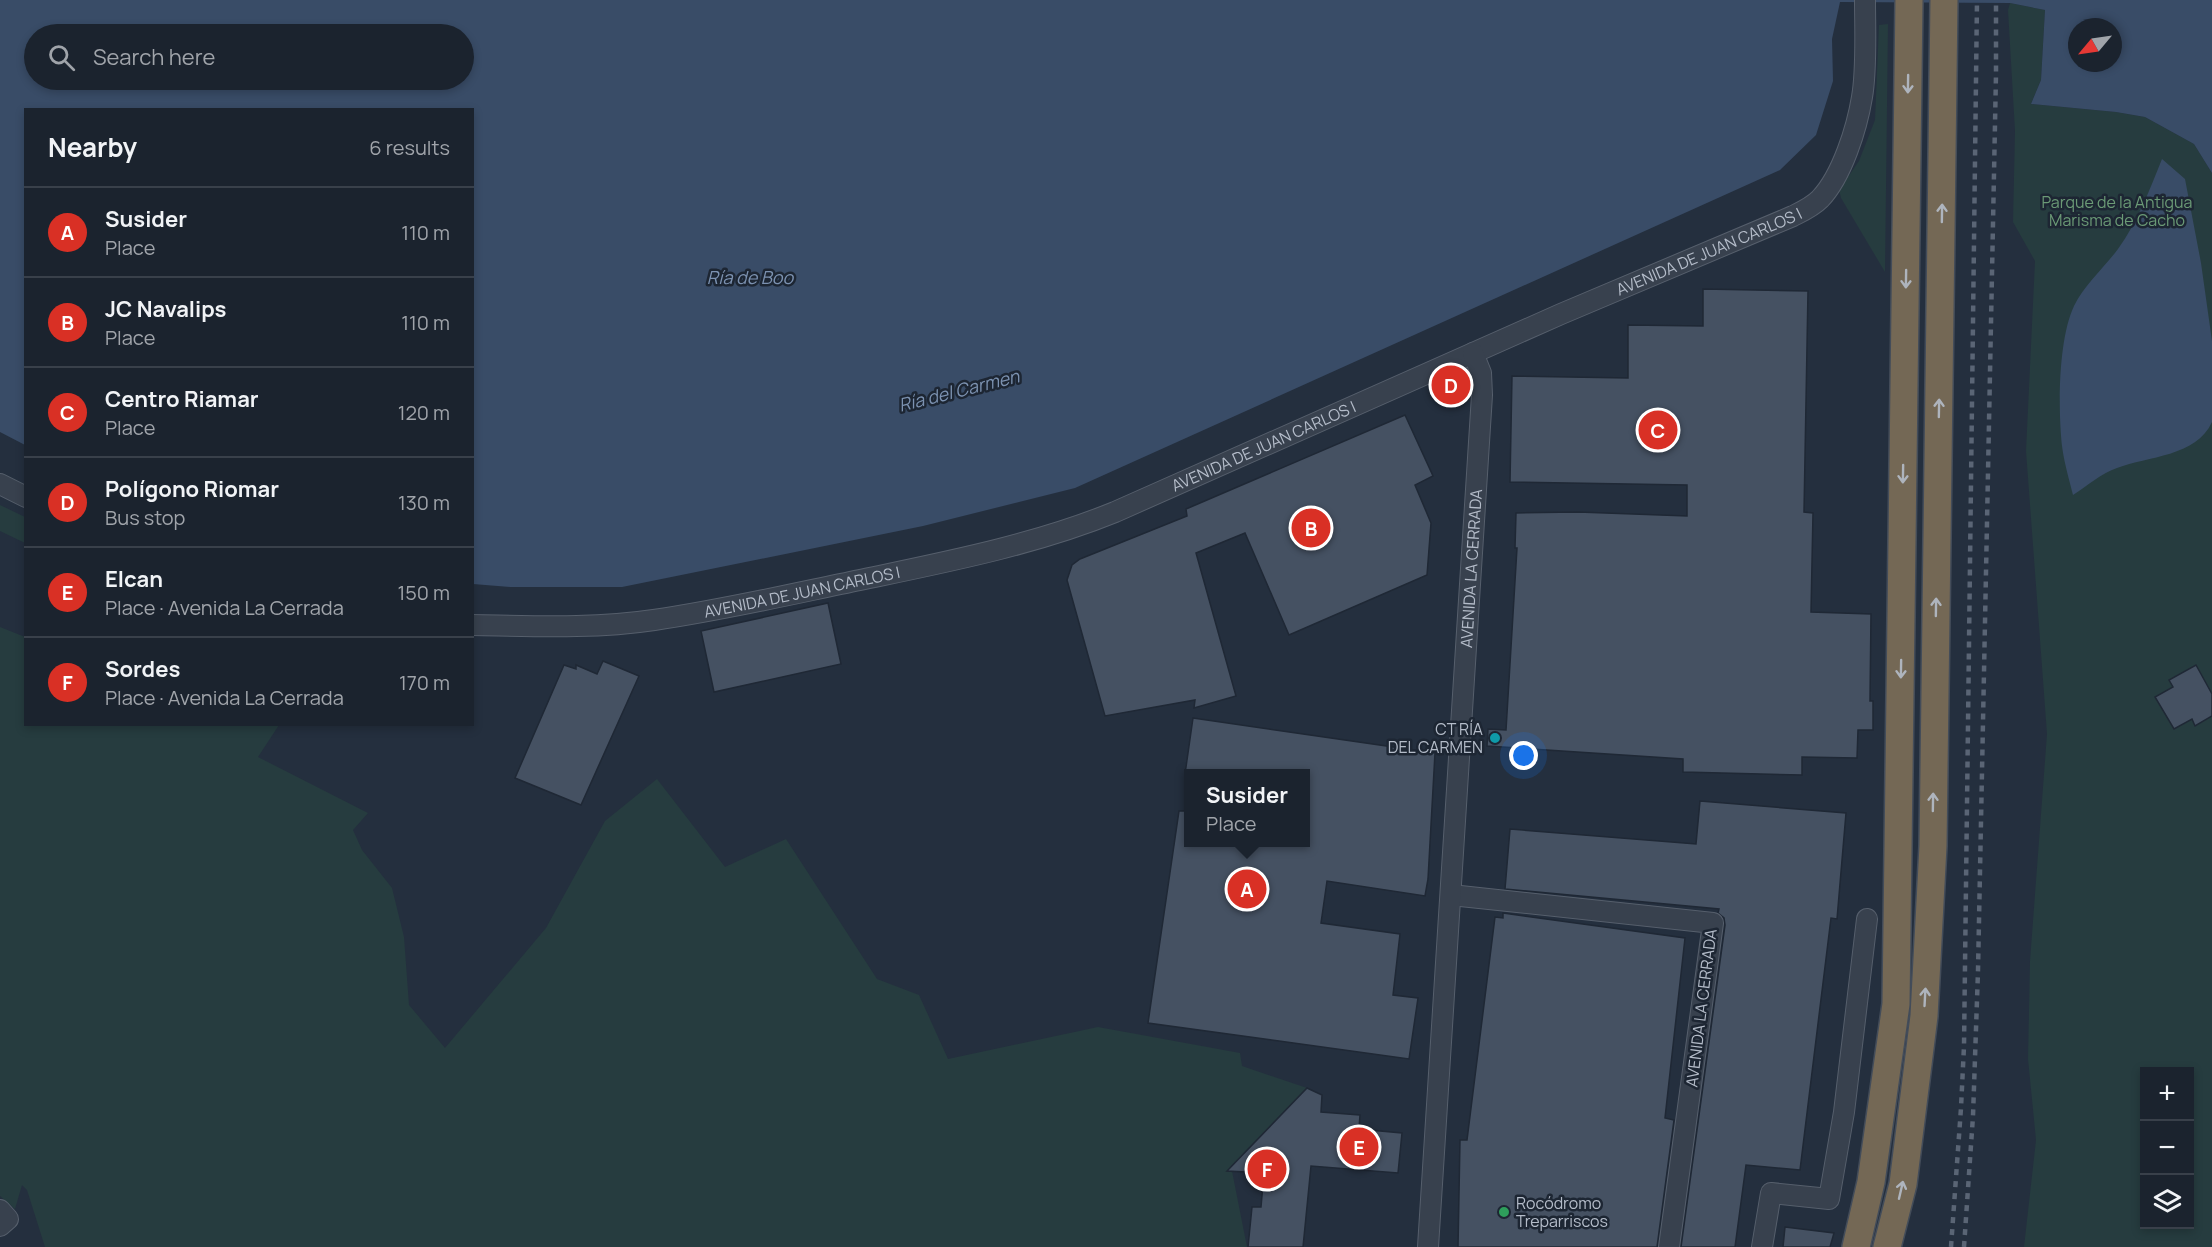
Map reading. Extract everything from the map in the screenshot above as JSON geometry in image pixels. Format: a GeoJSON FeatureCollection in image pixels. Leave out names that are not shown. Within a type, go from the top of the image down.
{"type":"FeatureCollection","features":[{"type":"Feature","properties":{"kind":"highway"},"geometry":{"type":"LineString","coordinates":[[1887,1247],[1903,1184],[1924,1016],[1933,846],[1944,0]]}},
{"type":"Feature","properties":{"kind":"highway"},"geometry":{"type":"LineString","coordinates":[[1856,1247],[1871,1182],[1896,1004],[1909,13]]}},
{"type":"Feature","properties":{"kind":"street","name":"AVENIDA DE JUAN CARLOS I"},"geometry":{"type":"LineString","coordinates":[[474,625],[575,627],[653,620],[894,573],[1023,543],[1115,512],[1473,353],[1792,216],[1814,204],[1830,184],[1854,131],[1863,96],[1865,0]]}},
{"type":"Feature","properties":{"kind":"street","name":"AVENIDA LA CERRADA"},"geometry":{"type":"LineString","coordinates":[[1428,1247],[1482,395],[1481,373],[1473,353]]}},
{"type":"Feature","properties":{"kind":"street"},"geometry":{"type":"LineString","coordinates":[[0,484],[24,496]]}},
{"type":"Feature","properties":{"kind":"street","name":"AVENIDA LA CERRADA"},"geometry":{"type":"LineString","coordinates":[[1451,895],[1713,923],[1669,1247]]}},
{"type":"Feature","properties":{"kind":"street"},"geometry":{"type":"LineString","coordinates":[[1762,1247],[1771,1193],[1829,1199],[1844,1112],[1867,919]]}},
{"type":"Feature","properties":{"kind":"street"},"geometry":{"type":"LineString","coordinates":[[0,1210],[8,1219],[0,1226]]}},
{"type":"Feature","properties":{"kind":"green space","name":"Parque de la Antigua Marisma de Cacho"},"geometry":{"type":"Polygon","coordinates":[[[2010,3],[2045,10],[2041,80],[2031,104],[2145,117],[2194,144],[2212,173],[2212,1247],[2024,1247],[2036,1140],[2028,1059],[2030,961],[2047,734],[2026,451],[2035,261],[2013,222],[2015,131],[2008,10],[2010,3]]]}},
{"type":"Feature","properties":{"kind":"green space"},"geometry":{"type":"Polygon","coordinates":[[[1888,24],[1885,272],[1841,198],[1839,190],[1859,161],[1875,120],[1879,25],[1888,24]]]}},
{"type":"Feature","properties":{"kind":"green space"},"geometry":{"type":"Polygon","coordinates":[[[0,505],[24,517],[24,543],[0,531],[0,505]]]}},
{"type":"Feature","properties":{"kind":"green space"},"geometry":{"type":"Polygon","coordinates":[[[0,627],[24,637],[24,726],[278,726],[258,757],[368,813],[353,830],[362,850],[392,888],[404,937],[409,1005],[445,1048],[546,928],[605,821],[657,779],[725,867],[786,839],[877,979],[919,995],[948,1059],[1098,1027],[1240,1053],[1242,1066],[1307,1088],[1231,1166],[1247,1247],[45,1247],[27,1190],[22,1185],[15,1209],[0,1196],[0,627]]]}},
{"type":"Feature","properties":{"kind":"water","name":"Ría de Boo"},"geometry":{"type":"Polygon","coordinates":[[[0,0],[2212,0],[2212,173],[2194,144],[2145,117],[2031,104],[2041,80],[2045,10],[2010,3],[1840,2],[1832,39],[1833,81],[1816,135],[1780,170],[1075,488],[923,526],[622,587],[510,587],[474,584],[474,108],[24,108],[24,444],[0,432],[0,0]]]}},
{"type":"Feature","properties":{"kind":"water"},"geometry":{"type":"Polygon","coordinates":[[[2162,159],[2185,179],[2201,263],[2212,341],[2212,422],[2205,434],[2183,449],[2111,470],[2073,495],[2063,452],[2060,413],[2060,375],[2069,320],[2083,291],[2118,249],[2131,228],[2143,206],[2162,159]]]}},
{"type":"Feature","properties":{"kind":"building"},"geometry":{"type":"Polygon","coordinates":[[[1703,289],[1808,291],[1804,512],[1813,513],[1811,612],[1871,614],[1870,701],[1873,701],[1873,730],[1858,730],[1857,758],[1802,757],[1802,775],[1683,772],[1683,759],[1487,746],[1488,729],[1506,730],[1517,548],[1515,548],[1516,513],[1578,512],[1687,516],[1687,485],[1510,482],[1512,376],[1628,378],[1628,325],[1703,326],[1703,289]]]}},
{"type":"Feature","properties":{"kind":"building"},"geometry":{"type":"Polygon","coordinates":[[[1405,415],[1433,476],[1415,485],[1431,523],[1427,575],[1289,635],[1245,533],[1196,553],[1236,696],[1194,708],[1195,700],[1105,716],[1067,580],[1072,565],[1080,559],[1187,516],[1186,509],[1405,415]]]}},
{"type":"Feature","properties":{"kind":"building"},"geometry":{"type":"Polygon","coordinates":[[[828,603],[841,664],[714,692],[701,631],[828,603]]]}},
{"type":"Feature","properties":{"kind":"building"},"geometry":{"type":"Polygon","coordinates":[[[603,661],[639,676],[581,805],[515,778],[564,665],[576,669],[576,665],[597,674],[603,661]]]}},
{"type":"Feature","properties":{"kind":"building"},"geometry":{"type":"Polygon","coordinates":[[[2196,665],[2212,694],[2212,716],[2195,726],[2192,719],[2174,729],[2155,697],[2173,687],[2169,680],[2196,665]]]}},
{"type":"Feature","properties":{"kind":"building"},"geometry":{"type":"Polygon","coordinates":[[[1193,718],[1435,753],[1428,879],[1425,896],[1327,881],[1321,923],[1400,934],[1393,995],[1418,998],[1409,1059],[1148,1023],[1179,811],[1184,811],[1184,847],[1310,847],[1310,769],[1186,769],[1193,718]]]}},
{"type":"Feature","properties":{"kind":"building"},"geometry":{"type":"Polygon","coordinates":[[[1700,801],[1846,813],[1837,919],[1831,918],[1800,1170],[1746,1165],[1735,1247],[1681,1247],[1725,925],[1724,918],[1718,913],[1719,909],[1505,889],[1510,829],[1696,844],[1700,801]]]}},
{"type":"Feature","properties":{"kind":"building"},"geometry":{"type":"Polygon","coordinates":[[[1503,913],[1685,938],[1665,1118],[1674,1120],[1657,1247],[1458,1247],[1460,1140],[1467,1140],[1495,917],[1503,918],[1503,913]]]}},
{"type":"Feature","properties":{"kind":"building"},"geometry":{"type":"Polygon","coordinates":[[[1307,1088],[1322,1095],[1321,1112],[1360,1115],[1359,1129],[1402,1133],[1398,1173],[1311,1166],[1303,1247],[1248,1247],[1252,1207],[1261,1207],[1264,1173],[1227,1171],[1307,1088]]]}},
{"type":"Feature","properties":{"kind":"building"},"geometry":{"type":"Polygon","coordinates":[[[1785,1227],[1834,1233],[1830,1247],[1783,1247],[1785,1227]]]}},
{"type":"Feature","properties":{"kind":"railway"},"geometry":{"type":"LineString","coordinates":[[1951,1247],[1964,1046],[1977,0]]}},
{"type":"Feature","properties":{"kind":"railway"},"geometry":{"type":"LineString","coordinates":[[1964,1247],[1973,1116],[1978,971],[1996,0]]}},
{"type":"Feature","properties":{"kind":"place","name":"Polígono Riomar"},"geometry":{"type":"Point","coordinates":[1451,385]}},
{"type":"Feature","properties":{"kind":"place","name":"Centro Riamar"},"geometry":{"type":"Point","coordinates":[1658,430]}},
{"type":"Feature","properties":{"kind":"place","name":"JC Navalips"},"geometry":{"type":"Point","coordinates":[1311,528]}},
{"type":"Feature","properties":{"kind":"place","name":"CT RÍA DEL CARMEN"},"geometry":{"type":"Point","coordinates":[1495,738]}},
{"type":"Feature","properties":{"kind":"place","name":"Susider"},"geometry":{"type":"Point","coordinates":[1247,889]}},
{"type":"Feature","properties":{"kind":"place","name":"Elcan"},"geometry":{"type":"Point","coordinates":[1359,1147]}},
{"type":"Feature","properties":{"kind":"place","name":"Sordes"},"geometry":{"type":"Point","coordinates":[1267,1169]}},
{"type":"Feature","properties":{"kind":"place","name":"Rocódromo Treparriscos"},"geometry":{"type":"Point","coordinates":[1504,1212]}},
{"type":"Feature","properties":{"kind":"water label","name":"Ría del Carmen"},"geometry":{"type":"Point","coordinates":[959,391]}}]}
